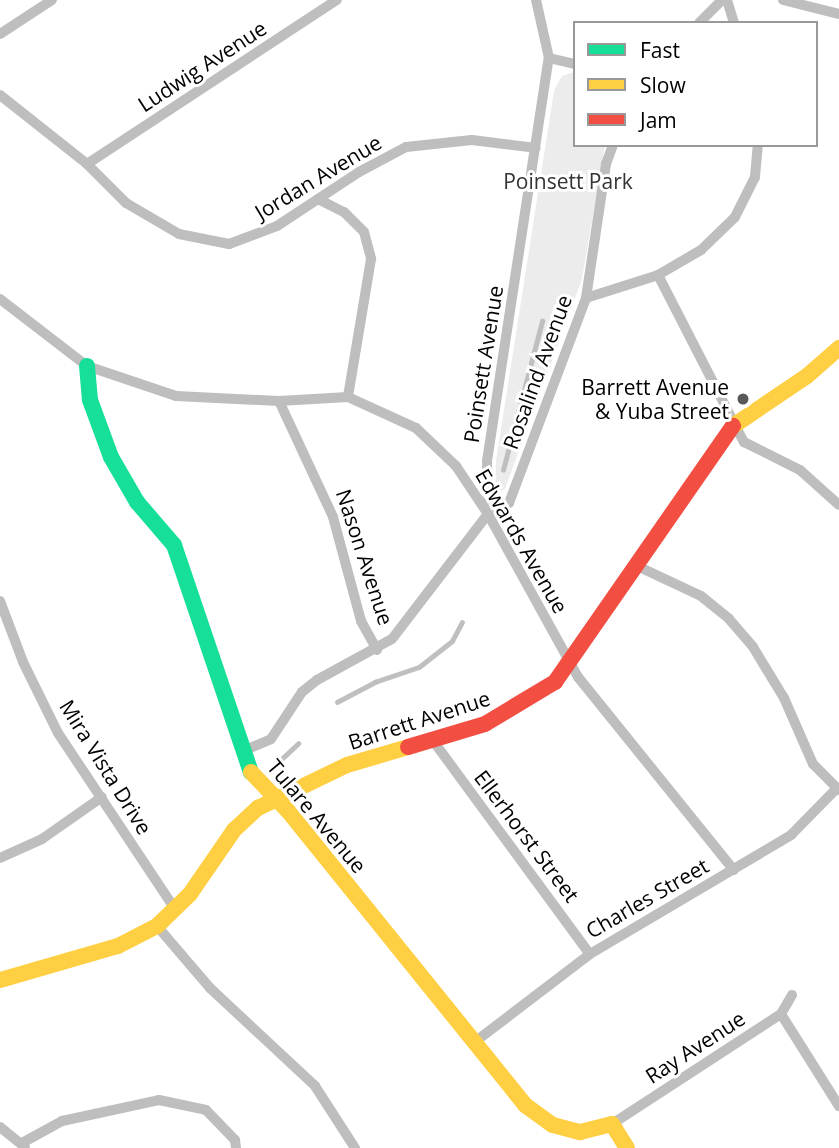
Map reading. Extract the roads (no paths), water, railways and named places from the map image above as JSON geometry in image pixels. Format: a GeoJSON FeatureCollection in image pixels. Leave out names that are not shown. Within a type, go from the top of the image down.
{"type":"FeatureCollection","features":[{"type":"Feature","properties":{"kind":"street"},"geometry":{"type":"LineString","coordinates":[[0,34],[52,0]]}},
{"type":"Feature","properties":{"kind":"street","name":"Ludwig Avenue"},"geometry":{"type":"LineString","coordinates":[[88,164],[337,0]]}},
{"type":"Feature","properties":{"kind":"street","name":"Poinsett Avenue"},"geometry":{"type":"LineString","coordinates":[[488,514],[487,461],[548,58],[536,0]]}},
{"type":"Feature","properties":{"kind":"street"},"geometry":{"type":"LineString","coordinates":[[701,21],[725,0],[733,21]]}},
{"type":"Feature","properties":{"kind":"street"},"geometry":{"type":"LineString","coordinates":[[783,0],[839,14]]}},
{"type":"Feature","properties":{"kind":"street"},"geometry":{"type":"LineString","coordinates":[[548,58],[573,64]]}},
{"type":"Feature","properties":{"kind":"street","name":"Jordan Avenue"},"geometry":{"type":"LineString","coordinates":[[0,95],[88,164],[126,203],[178,234],[229,244],[277,226],[406,147],[472,140],[536,148]]}},
{"type":"Feature","properties":{"kind":"street","name":"Rosalind Avenue"},"geometry":{"type":"LineString","coordinates":[[488,514],[509,503],[586,298],[606,164],[612,147]]}},
{"type":"Feature","properties":{"kind":"street"},"geometry":{"type":"LineString","coordinates":[[586,298],[658,275],[701,250],[735,217],[755,177],[758,147]]}},
{"type":"Feature","properties":{"kind":"street"},"geometry":{"type":"LineString","coordinates":[[318,199],[344,212],[364,232],[371,259],[348,397]]}},
{"type":"Feature","properties":{"kind":"street"},"geometry":{"type":"LineString","coordinates":[[658,275],[744,442],[800,470],[839,505]]}},
{"type":"Feature","properties":{"kind":"street","name":"Edwards Avenue"},"geometry":{"type":"LineString","coordinates":[[0,299],[87,366],[176,396],[279,401],[348,397],[416,428],[456,466],[488,514],[570,666],[734,870]]}},
{"type":"Feature","properties":{"kind":"street","name":"Barrett Avenue"},"geometry":{"type":"LineString","coordinates":[[0,980],[118,946],[157,926],[175,909],[234,830],[274,799],[347,765],[434,742],[510,712],[570,666],[635,565],[735,423],[807,376],[839,348]]}},
{"type":"Feature","properties":{"kind":"street","name":"Tulare Avenue"},"geometry":{"type":"LineString","coordinates":[[87,366],[90,400],[111,457],[137,502],[174,545],[253,777],[476,1041],[525,1105],[552,1125],[580,1132],[612,1124]]}},
{"type":"Feature","properties":{"kind":"street","name":"Nason Avenue"},"geometry":{"type":"LineString","coordinates":[[279,401],[334,517],[353,597],[377,650]]}},
{"type":"Feature","properties":{"kind":"street"},"geometry":{"type":"LineString","coordinates":[[243,751],[271,739],[302,692],[317,680],[377,650],[392,639],[488,514]]}},
{"type":"Feature","properties":{"kind":"street"},"geometry":{"type":"LineString","coordinates":[[635,565],[701,596],[729,619],[753,647],[784,698],[813,764],[838,790]]}},
{"type":"Feature","properties":{"kind":"street","name":"Mira Vista Drive"},"geometry":{"type":"LineString","coordinates":[[0,601],[23,662],[58,733],[175,909]]}},
{"type":"Feature","properties":{"kind":"street","name":"Ellerhorst Street"},"geometry":{"type":"LineString","coordinates":[[434,742],[590,954]]}},
{"type":"Feature","properties":{"kind":"street","name":"Charles Street"},"geometry":{"type":"LineString","coordinates":[[476,1041],[590,954],[791,835],[838,790]]}},
{"type":"Feature","properties":{"kind":"street"},"geometry":{"type":"LineString","coordinates":[[0,858],[42,839],[102,797]]}},
{"type":"Feature","properties":{"kind":"street"},"geometry":{"type":"LineString","coordinates":[[157,926],[210,988],[315,1086],[355,1148]]}},
{"type":"Feature","properties":{"kind":"street","name":"Ray Avenue"},"geometry":{"type":"LineString","coordinates":[[612,1124],[781,1014],[792,995]]}},
{"type":"Feature","properties":{"kind":"street"},"geometry":{"type":"LineString","coordinates":[[781,1014],[839,1107]]}},
{"type":"Feature","properties":{"kind":"street"},"geometry":{"type":"LineString","coordinates":[[0,1127],[24,1146],[62,1121],[159,1100],[206,1110],[221,1122],[236,1148]]}},
{"type":"Feature","properties":{"kind":"street"},"geometry":{"type":"LineString","coordinates":[[612,1124],[627,1148]]}},
{"type":"Feature","properties":{"kind":"waterway"},"geometry":{"type":"LineString","coordinates":[[503,470],[542,321]]}},
{"type":"Feature","properties":{"kind":"waterway"},"geometry":{"type":"LineString","coordinates":[[337,702],[375,682],[419,667],[452,641],[462,622]]}},
{"type":"Feature","properties":{"kind":"waterway"},"geometry":{"type":"LineString","coordinates":[[274,766],[298,744]]}},
{"type":"Feature","properties":{"kind":"place","name":"Barrett Avenue & Yuba Street"},"geometry":{"type":"Point","coordinates":[743,399]}},
{"type":"Feature","properties":{"kind":"park label","name":"Poinsett Park"},"geometry":{"type":"Point","coordinates":[568,181]}}]}
